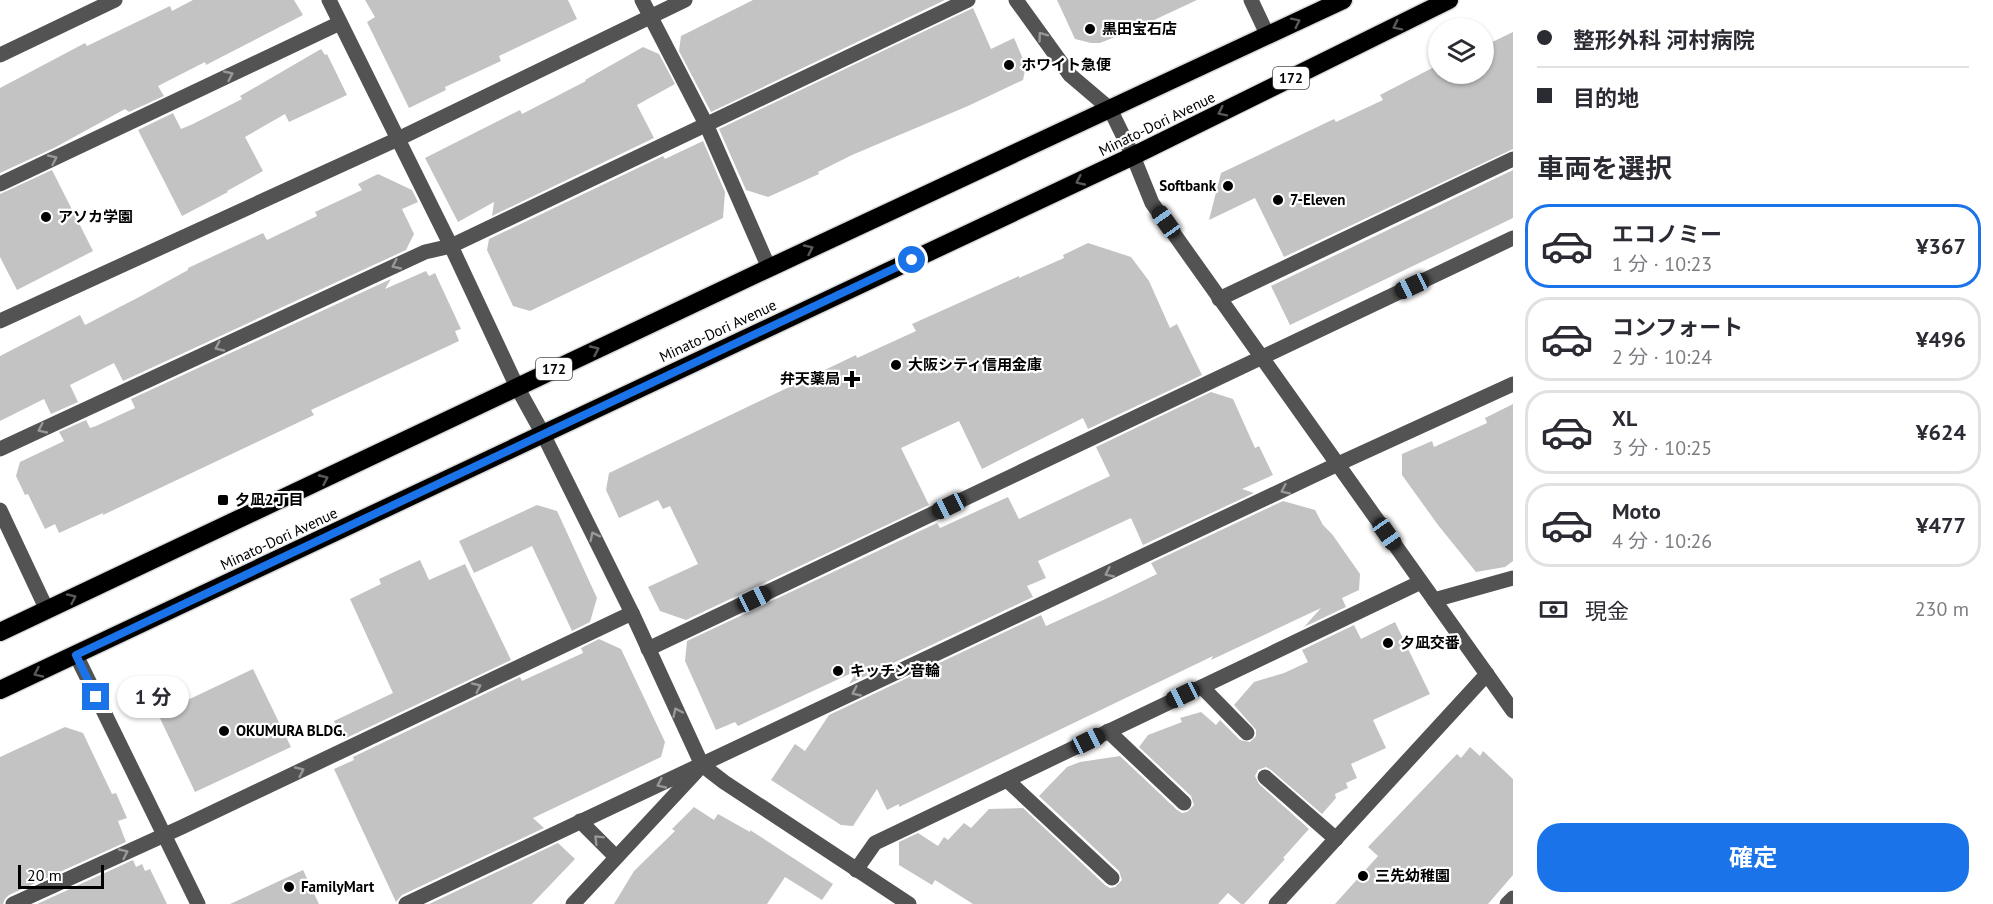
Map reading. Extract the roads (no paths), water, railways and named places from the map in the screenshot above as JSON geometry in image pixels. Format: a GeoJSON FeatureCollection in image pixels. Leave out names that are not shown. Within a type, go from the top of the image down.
{"type":"FeatureCollection","features":[{"type":"Feature","properties":{"kind":"highway","name":"172"},"geometry":{"type":"LineString","coordinates":[[0,632],[516,387],[1343,0]]}},
{"type":"Feature","properties":{"kind":"highway","name":"Minato-Dori Avenue"},"geometry":{"type":"LineString","coordinates":[[0,690],[1133,156],[1449,0]]}},
{"type":"Feature","properties":{"kind":"street"},"geometry":{"type":"LineString","coordinates":[[0,55],[115,0]]}},
{"type":"Feature","properties":{"kind":"street"},"geometry":{"type":"LineString","coordinates":[[329,0],[451,246],[516,387],[543,434],[632,613],[702,765],[724,782],[909,904]]}},
{"type":"Feature","properties":{"kind":"street"},"geometry":{"type":"LineString","coordinates":[[642,0],[706,124],[769,268]]}},
{"type":"Feature","properties":{"kind":"street"},"geometry":{"type":"LineString","coordinates":[[0,321],[398,139],[685,0]]}},
{"type":"Feature","properties":{"kind":"street"},"geometry":{"type":"LineString","coordinates":[[0,449],[425,252],[451,246],[968,0]]}},
{"type":"Feature","properties":{"kind":"street"},"geometry":{"type":"LineString","coordinates":[[1016,0],[1070,75],[1110,109],[1133,156],[1152,203],[1513,711]]}},
{"type":"Feature","properties":{"kind":"street"},"geometry":{"type":"LineString","coordinates":[[1251,0],[1268,36]]}},
{"type":"Feature","properties":{"kind":"street"},"geometry":{"type":"LineString","coordinates":[[0,184],[340,23]]}},
{"type":"Feature","properties":{"kind":"street"},"geometry":{"type":"LineString","coordinates":[[1220,299],[1513,159]]}},
{"type":"Feature","properties":{"kind":"street"},"geometry":{"type":"LineString","coordinates":[[648,650],[1513,238]]}},
{"type":"Feature","properties":{"kind":"street"},"geometry":{"type":"LineString","coordinates":[[406,904],[1338,464],[1513,384]]}},
{"type":"Feature","properties":{"kind":"street"},"geometry":{"type":"LineString","coordinates":[[0,510],[47,610]]}},
{"type":"Feature","properties":{"kind":"street"},"geometry":{"type":"LineString","coordinates":[[1434,600],[1513,578]]}},
{"type":"Feature","properties":{"kind":"street"},"geometry":{"type":"LineString","coordinates":[[856,870],[875,843],[1421,582]]}},
{"type":"Feature","properties":{"kind":"street"},"geometry":{"type":"LineString","coordinates":[[13,904],[632,613]]}},
{"type":"Feature","properties":{"kind":"street"},"geometry":{"type":"LineString","coordinates":[[76,655],[198,904]]}},
{"type":"Feature","properties":{"kind":"street"},"geometry":{"type":"LineString","coordinates":[[1276,904],[1487,674]]}},
{"type":"Feature","properties":{"kind":"street"},"geometry":{"type":"LineString","coordinates":[[1202,687],[1247,733]]}},
{"type":"Feature","properties":{"kind":"street"},"geometry":{"type":"LineString","coordinates":[[1108,731],[1184,803]]}},
{"type":"Feature","properties":{"kind":"street"},"geometry":{"type":"LineString","coordinates":[[576,903],[702,765]]}},
{"type":"Feature","properties":{"kind":"street"},"geometry":{"type":"LineString","coordinates":[[1265,777],[1336,839]]}},
{"type":"Feature","properties":{"kind":"street"},"geometry":{"type":"LineString","coordinates":[[1007,780],[1112,878]]}},
{"type":"Feature","properties":{"kind":"street"},"geometry":{"type":"LineString","coordinates":[[580,821],[616,857]]}},
{"type":"Feature","properties":{"kind":"street"},"geometry":{"type":"LineString","coordinates":[[1507,904],[1513,898]]}},
{"type":"Feature","properties":{"kind":"place","name":"黒田宝石店"},"geometry":{"type":"Point","coordinates":[1090,29]}},
{"type":"Feature","properties":{"kind":"place","name":"ホワイト急便"},"geometry":{"type":"Point","coordinates":[1009,65]}},
{"type":"Feature","properties":{"kind":"place","name":"Softbank"},"geometry":{"type":"Point","coordinates":[1228,186]}},
{"type":"Feature","properties":{"kind":"place","name":"7-Eleven"},"geometry":{"type":"Point","coordinates":[1278,200]}},
{"type":"Feature","properties":{"kind":"place","name":"アソカ学園"},"geometry":{"type":"Point","coordinates":[46,217]}},
{"type":"Feature","properties":{"kind":"place","name":"大阪シティ信用金庫"},"geometry":{"type":"Point","coordinates":[896,365]}},
{"type":"Feature","properties":{"kind":"place","name":"弁天薬局"},"geometry":{"type":"Point","coordinates":[852,379]}},
{"type":"Feature","properties":{"kind":"place","name":"夕凪2丁目"},"geometry":{"type":"Point","coordinates":[223,500]}},
{"type":"Feature","properties":{"kind":"place","name":"夕凪交番"},"geometry":{"type":"Point","coordinates":[1388,643]}},
{"type":"Feature","properties":{"kind":"place","name":"キッチン音輪"},"geometry":{"type":"Point","coordinates":[838,671]}},
{"type":"Feature","properties":{"kind":"place","name":"OKUMURA BLDG."},"geometry":{"type":"Point","coordinates":[224,731]}},
{"type":"Feature","properties":{"kind":"place","name":"三先幼稚園"},"geometry":{"type":"Point","coordinates":[1363,876]}},
{"type":"Feature","properties":{"kind":"place","name":"FamilyMart"},"geometry":{"type":"Point","coordinates":[289,887]}}]}
